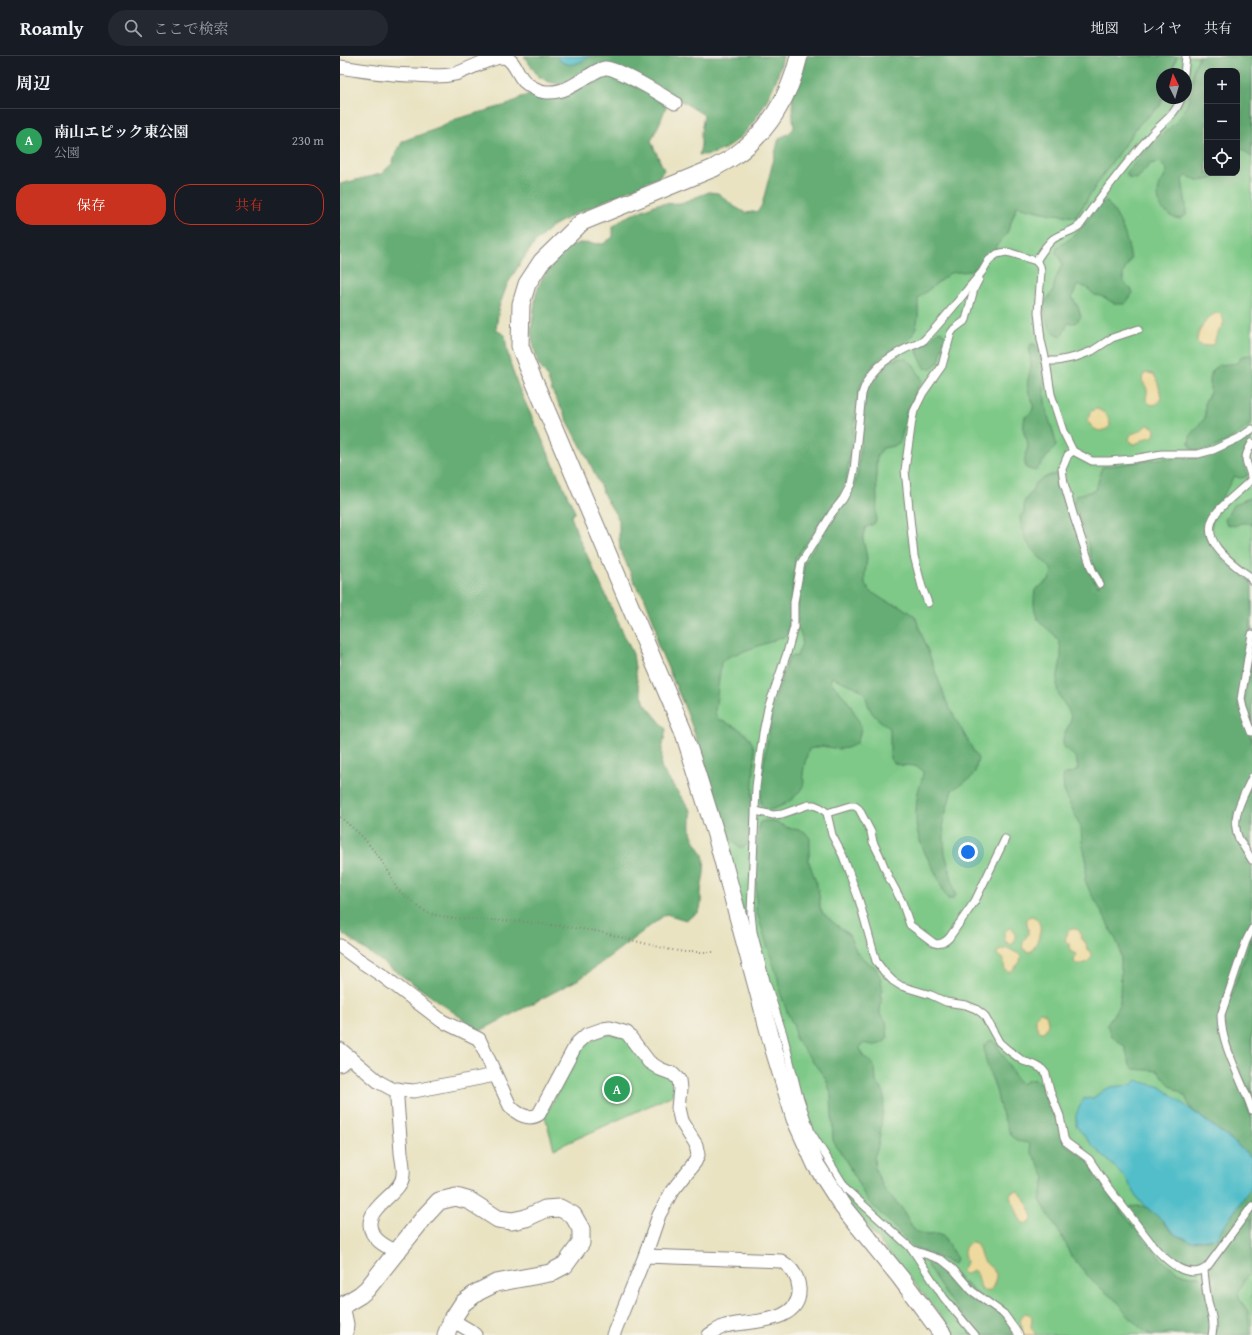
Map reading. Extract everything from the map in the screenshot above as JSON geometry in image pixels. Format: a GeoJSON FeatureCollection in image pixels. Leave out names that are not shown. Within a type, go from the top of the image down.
{"type":"FeatureCollection","features":[{"type":"Feature","properties":{"kind":"street"},"geometry":{"type":"LineString","coordinates":[[800,56],[782,103],[773,118],[760,134],[746,147],[732,158],[707,171],[582,222],[542,260],[527,284],[521,304],[520,346],[683,730],[716,835],[774,1050],[795,1119],[816,1165],[843,1207],[900,1278],[943,1335]]}},
{"type":"Feature","properties":{"kind":"street"},"geometry":{"type":"LineString","coordinates":[[340,67],[397,75],[432,76],[455,74],[498,57],[505,58],[510,61],[525,82],[538,90],[547,92],[571,88],[598,70],[607,68],[642,84],[676,103]]}},
{"type":"Feature","properties":{"kind":"street"},"geometry":{"type":"LineString","coordinates":[[340,946],[442,1020],[479,1039],[510,1106],[514,1111],[520,1114],[529,1117],[536,1116],[542,1109],[580,1039],[593,1032],[604,1029],[610,1028],[627,1033],[649,1062],[660,1069],[673,1074],[679,1080],[680,1089],[678,1108],[681,1121],[696,1145],[698,1155],[695,1162],[672,1190],[659,1215],[646,1256],[614,1335]]}},
{"type":"Feature","properties":{"kind":"street"},"geometry":{"type":"LineString","coordinates":[[340,1049],[345,1061],[392,1089],[414,1091],[495,1075]]}},
{"type":"Feature","properties":{"kind":"street"},"geometry":{"type":"LineString","coordinates":[[397,1252],[384,1246],[374,1237],[370,1229],[370,1220],[374,1212],[395,1190],[404,1176],[397,1098],[398,1089]]}},
{"type":"Feature","properties":{"kind":"street"},"geometry":{"type":"LineString","coordinates":[[346,1335],[347,1324],[342,1306],[367,1289],[426,1214],[439,1201],[456,1197],[470,1202],[498,1219],[512,1222],[526,1218],[545,1209],[560,1208],[573,1215],[581,1229],[581,1243],[565,1265],[550,1273],[496,1283],[478,1292],[463,1303],[449,1328],[469,1330],[475,1335]]}},
{"type":"Feature","properties":{"kind":"street"},"geometry":{"type":"LineString","coordinates":[[646,1256],[780,1261],[788,1265],[794,1272],[798,1280],[798,1299],[788,1312],[773,1318],[724,1326],[709,1335]]}},
{"type":"Feature","properties":{"kind":"lane"},"geometry":{"type":"LineString","coordinates":[[1185,68],[1186,56]]}},
{"type":"Feature","properties":{"kind":"lane"},"geometry":{"type":"LineString","coordinates":[[1036,261],[1044,248],[1054,238],[1076,230],[1122,168],[1151,134],[1173,114],[1179,104]]}},
{"type":"Feature","properties":{"kind":"lane"},"geometry":{"type":"LineString","coordinates":[[975,1335],[944,1298],[912,1249],[847,1190],[811,1132],[798,1093],[783,1034],[766,981],[753,932],[751,913],[756,787],[763,733],[768,708],[787,653],[794,627],[794,602],[801,563],[851,484],[854,470],[862,394],[865,384],[871,374],[886,360],[906,348],[922,341],[982,272],[990,260],[997,254],[1011,252],[1036,261],[1040,266],[1041,272],[1038,312],[1041,340],[1051,394],[1063,431],[1073,452],[1092,461],[1133,459],[1162,454],[1198,454],[1220,447],[1239,438],[1252,428]]}},
{"type":"Feature","properties":{"kind":"lane"},"geometry":{"type":"LineString","coordinates":[[928,603],[914,556],[910,524],[910,505],[905,470],[912,420],[914,411],[923,393],[942,366],[951,333],[966,320],[974,289],[982,272]]}},
{"type":"Feature","properties":{"kind":"lane"},"geometry":{"type":"LineString","coordinates":[[1046,361],[1057,361],[1076,357],[1092,351],[1112,338],[1139,329]]}},
{"type":"Feature","properties":{"kind":"lane"},"geometry":{"type":"LineString","coordinates":[[1252,442],[1246,459],[1252,476],[1251,480],[1216,514],[1212,522],[1211,529],[1213,542],[1218,551],[1249,576],[1252,581]]}},
{"type":"Feature","properties":{"kind":"lane"},"geometry":{"type":"LineString","coordinates":[[1073,452],[1068,455],[1062,469],[1064,483],[1092,570],[1100,584]]}},
{"type":"Feature","properties":{"kind":"lane"},"geometry":{"type":"LineString","coordinates":[[1252,634],[1241,699],[1252,732]]}},
{"type":"Feature","properties":{"kind":"lane"},"geometry":{"type":"LineString","coordinates":[[1252,777],[1237,812],[1235,822],[1238,838],[1252,860]]}},
{"type":"Feature","properties":{"kind":"lane"},"geometry":{"type":"LineString","coordinates":[[756,811],[773,815],[782,814],[808,805],[814,805],[827,813],[832,835],[843,856],[859,900],[876,961],[885,973],[892,981],[900,986],[931,995],[946,1002],[966,1005],[976,1009],[984,1015],[999,1042],[1023,1061],[1035,1065],[1046,1074],[1050,1091],[1060,1116],[1066,1142],[1088,1159],[1099,1172],[1107,1186],[1162,1256],[1179,1269],[1188,1272],[1198,1272],[1204,1270],[1252,1206]]}},
{"type":"Feature","properties":{"kind":"lane"},"geometry":{"type":"LineString","coordinates":[[827,813],[850,806],[855,806],[859,809],[871,832],[873,842],[889,878],[902,902],[910,925],[934,943],[938,944],[945,942],[949,938],[974,901],[1005,839]]}},
{"type":"Feature","properties":{"kind":"lane"},"geometry":{"type":"LineString","coordinates":[[1252,929],[1246,941],[1221,1015],[1222,1028],[1226,1044],[1252,1110]]}},
{"type":"Feature","properties":{"kind":"lane"},"geometry":{"type":"LineString","coordinates":[[912,1249],[942,1260],[953,1269],[972,1291],[1004,1314],[1019,1335]]}},
{"type":"Feature","properties":{"kind":"lane"},"geometry":{"type":"LineString","coordinates":[[1204,1270],[1208,1300],[1213,1319],[1214,1328],[1212,1335]]}},
{"type":"Feature","properties":{"kind":"path"},"geometry":{"type":"LineString","coordinates":[[340,817],[362,836],[379,857],[390,874],[396,888],[421,909],[432,914],[450,918],[528,922],[581,929],[684,952],[715,952]]}},
{"type":"Feature","properties":{"kind":"green space"},"geometry":{"type":"Polygon","coordinates":[[[524,56],[556,56],[564,63],[572,64],[591,56],[783,56],[771,92],[747,130],[737,140],[725,148],[713,154],[699,155],[704,115],[654,84],[611,66],[563,85],[549,82],[538,76],[524,56]]]}},
{"type":"Feature","properties":{"kind":"green space"},"geometry":{"type":"Polygon","coordinates":[[[806,56],[1177,56],[1173,68],[1156,68],[1156,104],[1161,104],[1160,106],[1139,124],[1104,173],[1076,217],[1017,206],[1007,233],[997,245],[996,249],[978,266],[970,271],[950,273],[918,298],[918,320],[911,337],[907,342],[880,358],[871,368],[860,386],[846,481],[839,497],[796,557],[789,628],[785,636],[730,656],[721,662],[715,712],[717,719],[742,731],[751,741],[754,747],[755,755],[749,841],[745,847],[739,847],[724,831],[701,751],[683,702],[657,643],[656,627],[644,596],[637,588],[620,549],[619,520],[605,497],[589,461],[552,391],[547,376],[538,364],[531,333],[536,294],[542,278],[566,248],[579,243],[603,244],[613,237],[613,227],[624,218],[657,204],[681,203],[709,192],[718,193],[735,207],[746,213],[758,211],[762,205],[779,138],[788,134],[794,128],[792,108],[793,95],[806,56]]]}},
{"type":"Feature","properties":{"kind":"green space"},"geometry":{"type":"Polygon","coordinates":[[[1177,56],[1252,56],[1252,1335],[957,1335],[844,1199],[802,1126],[731,868],[725,832],[712,783],[687,712],[657,643],[792,587],[795,557],[839,497],[860,386],[865,374],[876,323],[1007,233],[1017,206],[1076,217],[1104,173],[1139,124],[1161,104],[1192,104],[1192,68],[1173,68],[1177,56]]]}},
{"type":"Feature","properties":{"kind":"green space"},"geometry":{"type":"Polygon","coordinates":[[[1199,56],[1252,56],[1252,158],[1240,148],[1240,68],[1204,68],[1204,176],[1216,176],[1211,179],[1200,181],[1187,176],[1182,179],[1186,215],[1180,219],[1172,217],[1160,207],[1158,195],[1159,184],[1164,178],[1167,170],[1160,162],[1150,164],[1137,179],[1129,178],[1127,176],[1127,172],[1145,151],[1176,122],[1187,104],[1192,104],[1194,67],[1199,56]]]}},
{"type":"Feature","properties":{"kind":"green space"},"geometry":{"type":"Polygon","coordinates":[[[601,74],[613,75],[668,103],[651,141],[664,170],[659,177],[573,215],[551,227],[534,244],[507,285],[499,307],[496,330],[505,335],[509,360],[517,384],[575,512],[571,516],[578,536],[633,654],[637,681],[645,704],[666,729],[662,750],[661,768],[691,811],[691,833],[703,855],[704,860],[701,905],[699,912],[686,920],[666,914],[581,978],[480,1031],[340,932],[340,184],[381,174],[392,164],[396,152],[403,141],[439,128],[456,119],[510,104],[521,97],[534,94],[558,96],[577,91],[601,74]]]}},
{"type":"Feature","properties":{"kind":"green space"},"geometry":{"type":"Polygon","coordinates":[[[1107,202],[1120,222],[1128,243],[1131,259],[1123,273],[1123,281],[1133,293],[1125,304],[1115,304],[1102,296],[1095,295],[1087,288],[1078,284],[1072,297],[1078,307],[1081,317],[1075,323],[1068,323],[1062,336],[1050,328],[1042,306],[1053,291],[1055,281],[1062,264],[1056,253],[1057,247],[1076,233],[1100,203],[1107,202]]]}},
{"type":"Feature","properties":{"kind":"green space"},"geometry":{"type":"Polygon","coordinates":[[[939,331],[945,336],[939,362],[930,369],[925,368],[917,350],[939,331]]]}},
{"type":"Feature","properties":{"kind":"green space"},"geometry":{"type":"Polygon","coordinates":[[[1031,344],[1035,344],[1040,354],[1044,369],[1045,402],[1056,446],[1035,471],[1026,468],[1025,465],[1028,444],[1024,433],[1024,423],[1025,417],[1031,413],[1033,406],[1033,401],[1028,386],[1031,366],[1031,344]]]}},
{"type":"Feature","properties":{"kind":"green space"},"geometry":{"type":"Polygon","coordinates":[[[1250,355],[1252,357],[1252,423],[1218,446],[1193,451],[1189,443],[1191,434],[1205,418],[1205,401],[1210,393],[1210,378],[1212,371],[1219,365],[1237,363],[1242,356],[1250,355]]]}},
{"type":"Feature","properties":{"kind":"green space"},"geometry":{"type":"Polygon","coordinates":[[[900,358],[906,359],[913,364],[922,379],[922,383],[917,388],[914,400],[907,411],[900,442],[894,446],[883,448],[877,456],[876,520],[874,524],[865,528],[863,539],[867,558],[865,584],[870,591],[885,601],[901,606],[915,616],[947,703],[978,759],[975,772],[971,778],[952,790],[943,823],[945,853],[956,895],[953,899],[948,899],[925,852],[917,831],[916,811],[918,792],[923,771],[915,766],[894,763],[890,759],[890,729],[874,715],[863,692],[857,688],[832,677],[830,681],[847,700],[858,719],[861,728],[856,744],[847,748],[839,749],[822,746],[809,749],[803,771],[804,783],[799,793],[777,808],[767,810],[761,804],[760,790],[772,708],[789,657],[797,656],[802,643],[802,637],[797,627],[798,602],[804,565],[854,487],[858,473],[865,398],[868,384],[886,362],[900,358]]]}},
{"type":"Feature","properties":{"kind":"green space"},"geometry":{"type":"Polygon","coordinates":[[[1252,432],[1252,436],[1243,457],[1247,476],[1240,478],[1234,476],[1215,510],[1209,537],[1215,551],[1227,563],[1250,581],[1252,586],[1252,615],[1239,707],[1252,741],[1252,771],[1235,812],[1236,838],[1252,864],[1252,923],[1245,938],[1219,1013],[1252,1119],[1252,1158],[1234,1142],[1191,1109],[1185,1096],[1171,1086],[1158,1071],[1134,1069],[1130,1066],[1125,1047],[1112,1036],[1107,1025],[1120,1003],[1121,960],[1119,946],[1085,880],[1087,863],[1082,842],[1081,828],[1064,791],[1064,774],[1072,773],[1078,769],[1075,757],[1065,748],[1063,744],[1064,735],[1071,718],[1057,688],[1061,651],[1058,640],[1055,636],[1040,623],[1034,606],[1035,590],[1049,580],[1052,571],[1028,544],[1023,534],[1020,517],[1024,512],[1024,502],[1032,491],[1035,483],[1055,474],[1062,484],[1066,503],[1080,541],[1089,572],[1098,586],[1103,581],[1095,570],[1086,538],[1073,502],[1077,495],[1096,490],[1102,467],[1165,458],[1204,457],[1252,432]]]}},
{"type":"Feature","properties":{"kind":"green space"},"geometry":{"type":"Polygon","coordinates":[[[1252,495],[1252,523],[1241,523],[1235,526],[1227,524],[1225,520],[1233,505],[1249,498],[1252,495]]]}},
{"type":"Feature","properties":{"kind":"green space"},"geometry":{"type":"Polygon","coordinates":[[[1252,644],[1252,725],[1244,700],[1252,644]]]}},
{"type":"Feature","properties":{"kind":"green space"},"geometry":{"type":"Polygon","coordinates":[[[1252,784],[1252,855],[1240,837],[1238,830],[1238,818],[1252,784]]]}},
{"type":"Feature","properties":{"kind":"green space"},"geometry":{"type":"Polygon","coordinates":[[[763,821],[772,821],[789,828],[804,831],[810,838],[810,852],[808,859],[817,885],[820,908],[823,914],[849,935],[857,953],[875,967],[881,979],[882,987],[880,1014],[886,1021],[888,1038],[879,1044],[874,1045],[863,1043],[860,1047],[862,1055],[871,1062],[875,1068],[876,1082],[884,1092],[880,1135],[878,1147],[874,1157],[875,1169],[884,1189],[901,1207],[915,1231],[927,1235],[938,1234],[944,1237],[957,1259],[954,1264],[915,1248],[867,1200],[845,1159],[833,1141],[831,1094],[826,1079],[795,1038],[794,1027],[780,992],[778,979],[756,910],[759,823],[763,821]]]}},
{"type":"Feature","properties":{"kind":"green space"},"geometry":{"type":"Polygon","coordinates":[[[1252,936],[1252,1101],[1225,1034],[1224,1015],[1252,936]]]}},
{"type":"Feature","properties":{"kind":"green space"},"geometry":{"type":"Polygon","coordinates":[[[605,1034],[624,1037],[671,1077],[676,1084],[673,1095],[554,1149],[545,1116],[582,1046],[585,1043],[605,1034]]]}},
{"type":"Feature","properties":{"kind":"green space"},"geometry":{"type":"Polygon","coordinates":[[[992,1040],[997,1045],[1018,1081],[1022,1084],[1026,1081],[1036,1079],[1049,1092],[1065,1144],[1087,1160],[1124,1215],[1162,1260],[1178,1272],[1185,1275],[1202,1277],[1210,1315],[1210,1335],[1176,1335],[1170,1332],[1162,1335],[1151,1335],[1137,1325],[1123,1310],[1119,1303],[1092,1281],[1069,1253],[1066,1244],[1040,1200],[1045,1178],[1031,1152],[1029,1143],[1014,1138],[1010,1133],[1004,1118],[985,1057],[984,1045],[992,1040]]]}},
{"type":"Feature","properties":{"kind":"green space"},"geometry":{"type":"Polygon","coordinates":[[[1252,1186],[1252,1201],[1207,1261],[1195,1268],[1187,1268],[1179,1265],[1171,1259],[1154,1242],[1128,1208],[1137,1206],[1150,1210],[1176,1235],[1185,1239],[1211,1239],[1216,1238],[1252,1186]]]}},
{"type":"Feature","properties":{"kind":"green space"},"geometry":{"type":"Polygon","coordinates":[[[1252,1218],[1252,1271],[1245,1279],[1238,1293],[1240,1300],[1248,1311],[1250,1335],[1215,1335],[1215,1321],[1207,1275],[1212,1270],[1214,1262],[1245,1220],[1252,1218]]]}},
{"type":"Feature","properties":{"kind":"green space"},"geometry":{"type":"Polygon","coordinates":[[[921,1255],[939,1262],[952,1272],[1003,1316],[1017,1335],[980,1335],[946,1295],[921,1255]]]}},
{"type":"Feature","properties":{"kind":"sand"},"geometry":{"type":"Polygon","coordinates":[[[1217,313],[1222,316],[1224,323],[1217,333],[1213,345],[1200,345],[1197,342],[1198,334],[1206,320],[1217,313]]]}},
{"type":"Feature","properties":{"kind":"sand"},"geometry":{"type":"Polygon","coordinates":[[[1144,374],[1153,374],[1156,379],[1161,397],[1159,402],[1152,405],[1146,400],[1147,391],[1142,379],[1144,374]]]}},
{"type":"Feature","properties":{"kind":"sand"},"geometry":{"type":"Polygon","coordinates":[[[1097,409],[1105,414],[1109,420],[1110,426],[1107,429],[1100,431],[1095,429],[1088,421],[1090,412],[1097,409]]]}},
{"type":"Feature","properties":{"kind":"sand"},"geometry":{"type":"Polygon","coordinates":[[[1147,425],[1155,429],[1153,436],[1132,444],[1129,439],[1131,435],[1147,425]]]}},
{"type":"Feature","properties":{"kind":"sand"},"geometry":{"type":"Polygon","coordinates":[[[1032,916],[1037,919],[1039,923],[1040,932],[1032,951],[1028,952],[1023,949],[1023,944],[1028,933],[1027,919],[1028,917],[1032,916]]]}},
{"type":"Feature","properties":{"kind":"sand"},"geometry":{"type":"Polygon","coordinates":[[[1009,928],[1012,928],[1015,935],[1015,940],[1011,945],[1005,941],[1004,933],[1009,928]]]}},
{"type":"Feature","properties":{"kind":"sand"},"geometry":{"type":"Polygon","coordinates":[[[1072,929],[1080,931],[1081,939],[1086,943],[1086,946],[1091,954],[1088,962],[1078,964],[1074,962],[1076,954],[1070,951],[1070,945],[1066,942],[1067,932],[1072,929]]]}},
{"type":"Feature","properties":{"kind":"sand"},"geometry":{"type":"Polygon","coordinates":[[[1007,948],[1021,956],[1020,962],[1011,972],[1005,970],[1003,959],[997,955],[997,952],[1007,948]]]}},
{"type":"Feature","properties":{"kind":"sand"},"geometry":{"type":"Polygon","coordinates":[[[1040,1012],[1046,1014],[1048,1021],[1048,1026],[1043,1032],[1039,1031],[1036,1025],[1036,1016],[1040,1012]]]}},
{"type":"Feature","properties":{"kind":"sand"},"geometry":{"type":"Polygon","coordinates":[[[1017,1191],[1023,1196],[1030,1208],[1032,1220],[1028,1223],[1020,1220],[1010,1197],[1012,1192],[1017,1191]]]}},
{"type":"Feature","properties":{"kind":"sand"},"geometry":{"type":"Polygon","coordinates":[[[974,1242],[983,1260],[996,1274],[994,1284],[988,1291],[982,1290],[976,1272],[973,1270],[967,1274],[962,1271],[966,1262],[964,1250],[968,1244],[974,1242]]]}},
{"type":"Feature","properties":{"kind":"sand"},"geometry":{"type":"Polygon","coordinates":[[[1024,1313],[1029,1314],[1032,1317],[1031,1327],[1036,1335],[1022,1335],[1020,1321],[1024,1313]]]}},
{"type":"Feature","properties":{"kind":"water"},"geometry":{"type":"Polygon","coordinates":[[[556,56],[591,56],[577,63],[568,64],[564,63],[556,56]]]}},
{"type":"Feature","properties":{"kind":"water"},"geometry":{"type":"Polygon","coordinates":[[[1138,1080],[1161,1087],[1234,1142],[1252,1158],[1252,1186],[1216,1238],[1192,1241],[1176,1235],[1162,1220],[1140,1202],[1125,1177],[1092,1145],[1076,1126],[1076,1115],[1083,1099],[1093,1098],[1111,1087],[1131,1085],[1138,1080]]]}},
{"type":"Feature","properties":{"kind":"place","name":"南山エピック東公園"},"geometry":{"type":"Point","coordinates":[617,1089]}}]}
